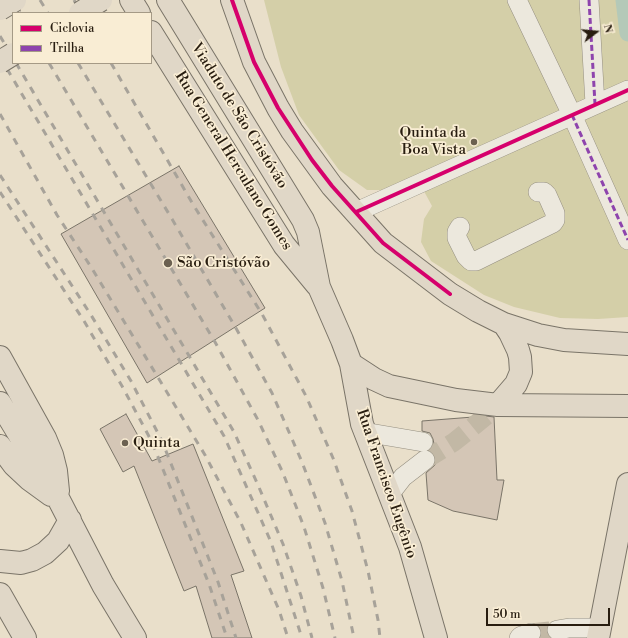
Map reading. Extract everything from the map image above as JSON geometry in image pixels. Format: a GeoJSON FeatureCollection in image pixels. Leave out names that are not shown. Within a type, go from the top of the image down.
{"type":"FeatureCollection","features":[{"type":"Feature","properties":{"kind":"main road"},"geometry":{"type":"LineString","coordinates":[[0,9],[15,0]]}},
{"type":"Feature","properties":{"kind":"main road"},"geometry":{"type":"LineString","coordinates":[[82,12],[101,0]]}},
{"type":"Feature","properties":{"kind":"main road"},"geometry":{"type":"LineString","coordinates":[[131,0],[138,12]]}},
{"type":"Feature","properties":{"kind":"main road","name":"Viaduto de São Cristóvão"},"geometry":{"type":"LineString","coordinates":[[168,0],[306,226],[319,287]]}},
{"type":"Feature","properties":{"kind":"main road"},"geometry":{"type":"LineString","coordinates":[[232,0],[254,62],[278,108],[312,160],[332,186],[384,243],[450,294],[478,311],[504,324],[544,337],[564,340],[628,344]]}},
{"type":"Feature","properties":{"kind":"main road","name":"Rua General Herculano Gomes"},"geometry":{"type":"LineString","coordinates":[[152,34],[284,244],[319,287]]}},
{"type":"Feature","properties":{"kind":"main road"},"geometry":{"type":"LineString","coordinates":[[0,62],[12,55]]}},
{"type":"Feature","properties":{"kind":"main road","name":"Rua Francisco Eugênio"},"geometry":{"type":"LineString","coordinates":[[319,287],[351,364],[364,432],[410,547],[436,638]]}},
{"type":"Feature","properties":{"kind":"main road"},"geometry":{"type":"LineString","coordinates":[[492,410],[516,384],[521,372],[518,350],[504,324]]}},
{"type":"Feature","properties":{"kind":"main road"},"geometry":{"type":"LineString","coordinates":[[605,343],[628,361]]}},
{"type":"Feature","properties":{"kind":"main road"},"geometry":{"type":"LineString","coordinates":[[0,357],[45,438],[56,470],[59,500]]}},
{"type":"Feature","properties":{"kind":"main road"},"geometry":{"type":"LineString","coordinates":[[351,364],[374,379],[389,386],[456,400],[492,410],[628,406]]}},
{"type":"Feature","properties":{"kind":"main road"},"geometry":{"type":"LineString","coordinates":[[0,403],[59,500],[103,585],[135,638]]}},
{"type":"Feature","properties":{"kind":"main road"},"geometry":{"type":"LineString","coordinates":[[0,446],[14,465],[29,479],[59,500]]}},
{"type":"Feature","properties":{"kind":"main road"},"geometry":{"type":"LineString","coordinates":[[599,633],[628,484]]}},
{"type":"Feature","properties":{"kind":"main road"},"geometry":{"type":"LineString","coordinates":[[0,561],[21,563],[32,560],[45,553],[58,541],[70,520]]}},
{"type":"Feature","properties":{"kind":"main road"},"geometry":{"type":"LineString","coordinates":[[0,594],[25,638]]}},
{"type":"Feature","properties":{"kind":"street"},"geometry":{"type":"LineString","coordinates":[[517,0],[572,115],[628,240]]}},
{"type":"Feature","properties":{"kind":"street"},"geometry":{"type":"LineString","coordinates":[[589,0],[595,104]]}},
{"type":"Feature","properties":{"kind":"street"},"geometry":{"type":"LineString","coordinates":[[356,212],[622,92]]}},
{"type":"Feature","properties":{"kind":"street"},"geometry":{"type":"LineString","coordinates":[[460,227],[457,232],[457,238],[466,256],[471,261],[476,261],[553,223],[555,220],[555,214],[547,195],[544,192],[538,192]]}},
{"type":"Feature","properties":{"kind":"street"},"geometry":{"type":"LineString","coordinates":[[364,432],[424,451],[389,495]]}},
{"type":"Feature","properties":{"kind":"street"},"geometry":{"type":"LineString","coordinates":[[557,630],[569,628],[599,633]]}},
{"type":"Feature","properties":{"kind":"shaded area","name":"Quinta da Boa Vista"},"geometry":{"type":"Polygon","coordinates":[[[264,0],[628,0],[628,317],[598,319],[560,318],[514,307],[484,295],[431,261],[421,242],[424,219],[432,206],[419,182],[392,190],[367,190],[339,170],[299,115],[281,67],[264,0]]]}},
{"type":"Feature","properties":{"kind":"building","name":"São Cristóvão"},"geometry":{"type":"Polygon","coordinates":[[[179,166],[265,308],[147,383],[61,234],[179,166]]]}},
{"type":"Feature","properties":{"kind":"building"},"geometry":{"type":"Polygon","coordinates":[[[126,414],[152,461],[193,444],[244,571],[231,575],[252,638],[212,638],[196,586],[184,591],[134,466],[123,472],[100,429],[126,414]]]}},
{"type":"Feature","properties":{"kind":"building"},"geometry":{"type":"Polygon","coordinates":[[[486,416],[494,417],[497,480],[504,480],[497,520],[453,511],[428,500],[426,473],[435,465],[436,459],[430,450],[434,444],[433,439],[430,433],[422,431],[422,421],[486,416]]]}},
{"type":"Feature","properties":{"kind":"waterway"},"geometry":{"type":"LineString","coordinates":[[624,0],[628,33]]}},
{"type":"Feature","properties":{"kind":"tunnel"},"geometry":{"type":"LineString","coordinates":[[425,460],[454,442],[486,416]]}},
{"type":"Feature","properties":{"kind":"tunnel"},"geometry":{"type":"LineString","coordinates":[[531,633],[557,630]]}},
{"type":"Feature","properties":{"kind":"railway"},"geometry":{"type":"LineString","coordinates":[[12,0],[19,12]]}},
{"type":"Feature","properties":{"kind":"railway"},"geometry":{"type":"LineString","coordinates":[[40,0],[47,12]]}},
{"type":"Feature","properties":{"kind":"railway"},"geometry":{"type":"LineString","coordinates":[[74,0],[80,12]]}},
{"type":"Feature","properties":{"kind":"railway"},"geometry":{"type":"LineString","coordinates":[[0,36],[12,56]]}},
{"type":"Feature","properties":{"kind":"railway"},"geometry":{"type":"LineString","coordinates":[[0,57],[224,436],[271,542],[302,638]]}},
{"type":"Feature","properties":{"kind":"railway"},"geometry":{"type":"LineString","coordinates":[[17,64],[234,432],[283,544],[301,596],[312,638]]}},
{"type":"Feature","properties":{"kind":"railway"},"geometry":{"type":"LineString","coordinates":[[50,64],[215,342],[258,420],[283,473],[304,527],[323,588],[335,638]]}},
{"type":"Feature","properties":{"kind":"railway"},"geometry":{"type":"LineString","coordinates":[[79,64],[172,219],[272,393],[302,462],[325,523],[342,581],[354,638]]}},
{"type":"Feature","properties":{"kind":"railway"},"geometry":{"type":"LineString","coordinates":[[112,64],[194,206],[262,314],[306,396],[333,458],[352,511],[368,571],[378,620],[380,638]]}},
{"type":"Feature","properties":{"kind":"railway"},"geometry":{"type":"LineString","coordinates":[[0,114],[57,215],[91,267],[205,455],[241,523],[279,610],[288,638]]}},
{"type":"Feature","properties":{"kind":"railway"},"geometry":{"type":"LineString","coordinates":[[0,175],[91,315],[131,381],[162,441],[218,582],[236,638]]}},
{"type":"Feature","properties":{"kind":"railway"},"geometry":{"type":"LineString","coordinates":[[0,192],[84,321],[122,386],[152,442],[209,584],[227,638]]}},
{"type":"Feature","properties":{"kind":"marked path"},"geometry":{"type":"LineString","coordinates":[[589,0],[595,104]]}},
{"type":"Feature","properties":{"kind":"marked path"},"geometry":{"type":"LineString","coordinates":[[572,115],[628,240]]}},
{"type":"Feature","properties":{"kind":"cycle path"},"geometry":{"type":"LineString","coordinates":[[232,0],[254,62],[278,108],[312,160],[332,186],[383,243],[450,294]]}},
{"type":"Feature","properties":{"kind":"cycle path"},"geometry":{"type":"LineString","coordinates":[[356,212],[628,90]]}},
{"type":"Feature","properties":{"kind":"place","name":"Quinta da Boa Vista"},"geometry":{"type":"Point","coordinates":[474,142]}},
{"type":"Feature","properties":{"kind":"place","name":"São Cristóvão"},"geometry":{"type":"Point","coordinates":[168,263]}},
{"type":"Feature","properties":{"kind":"place","name":"Quinta"},"geometry":{"type":"Point","coordinates":[125,443]}}]}
